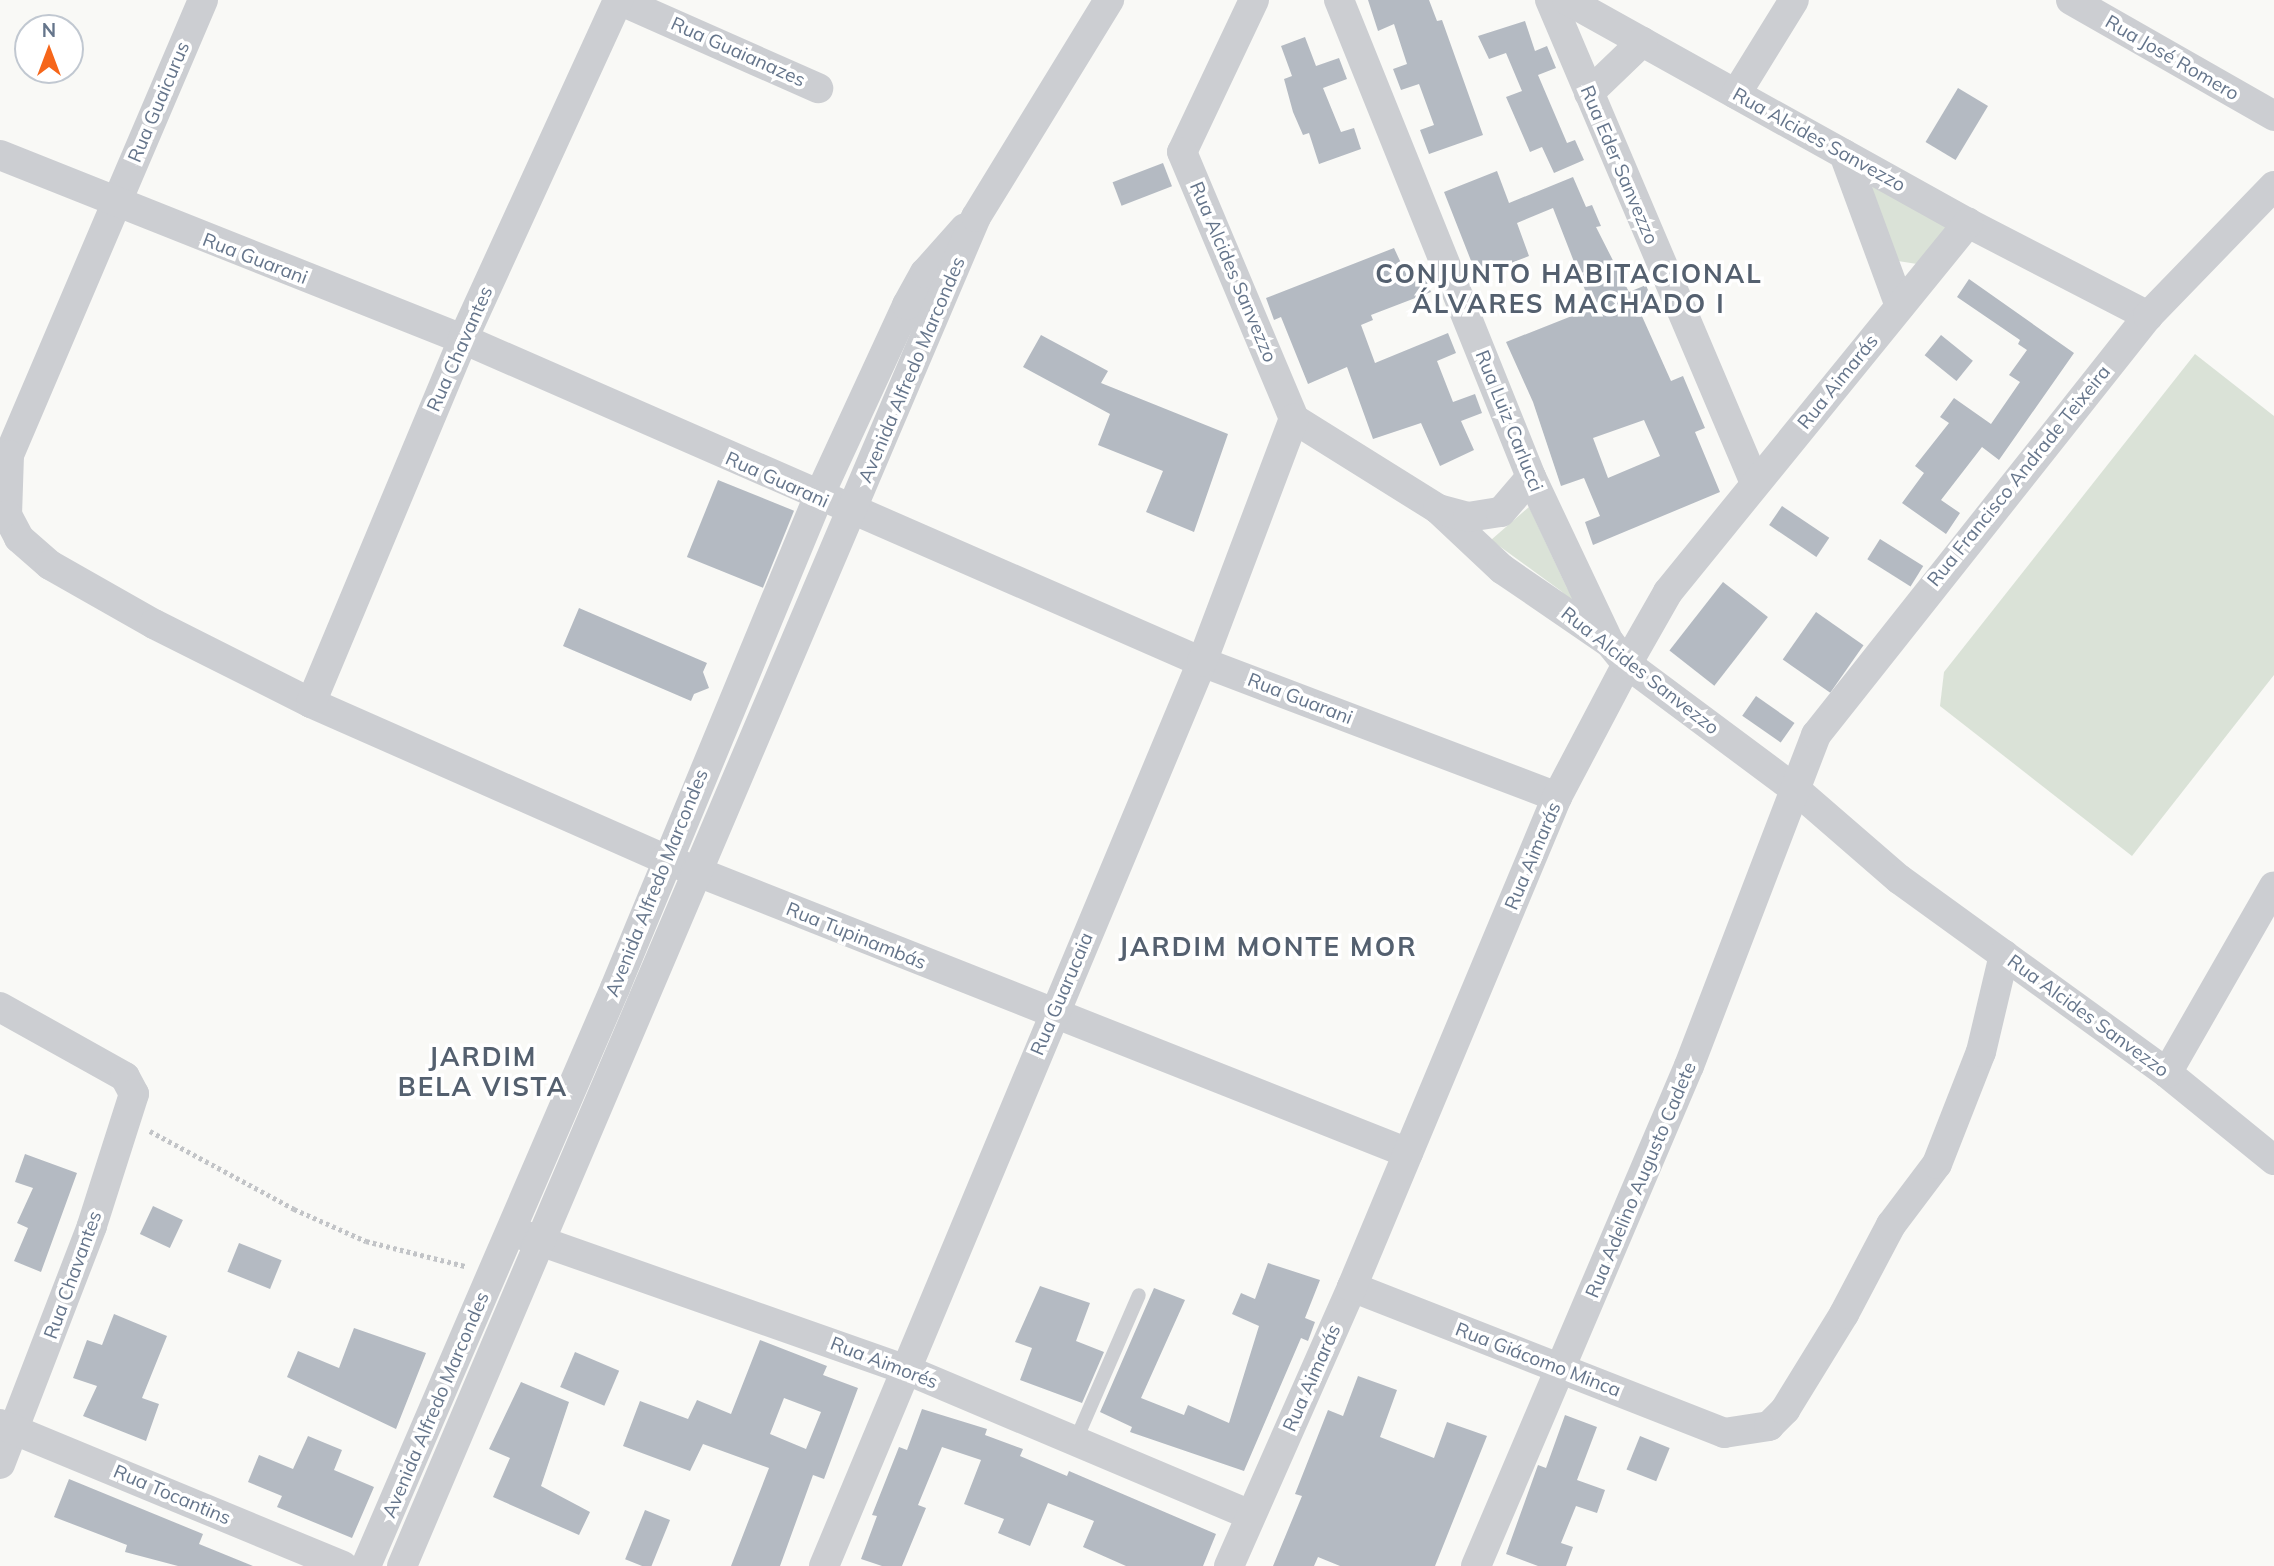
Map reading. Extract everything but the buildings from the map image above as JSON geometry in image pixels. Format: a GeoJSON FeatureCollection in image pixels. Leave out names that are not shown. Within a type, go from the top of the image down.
{"type":"FeatureCollection","features":[{"type":"Feature","properties":{"kind":"street","name":"Rua Guaicurus"},"geometry":{"type":"LineString","coordinates":[[203,0],[9,455],[7,515],[19,538],[50,565],[154,625],[311,703]]}},
{"type":"Feature","properties":{"kind":"street","name":"Rua Guaianazes"},"geometry":{"type":"LineString","coordinates":[[619,0],[818,88]]}},
{"type":"Feature","properties":{"kind":"street","name":"Rua Chavantes"},"geometry":{"type":"LineString","coordinates":[[311,703],[463,339],[619,0]]}},
{"type":"Feature","properties":{"kind":"street","name":"Avenida Alfredo Marcondes"},"geometry":{"type":"LineString","coordinates":[[402,1566],[853,513],[976,217],[1109,0]]}},
{"type":"Feature","properties":{"kind":"street","name":"Rua Alcides Sanvezzo"},"geometry":{"type":"LineString","coordinates":[[1254,0],[1182,152],[1294,419],[1438,509],[1502,569],[1619,653],[1796,789],[1899,879],[2167,1073],[2274,1160]]}},
{"type":"Feature","properties":{"kind":"street","name":"Rua Luiz Carlucci"},"geometry":{"type":"LineString","coordinates":[[1339,0],[1531,477],[1619,653]]}},
{"type":"Feature","properties":{"kind":"street","name":"Rua Eder Sanvezzo"},"geometry":{"type":"LineString","coordinates":[[1550,0],[1755,483]]}},
{"type":"Feature","properties":{"kind":"street","name":"Rua Alcides Sanvezzo"},"geometry":{"type":"LineString","coordinates":[[1567,0],[1968,223],[2148,316]]}},
{"type":"Feature","properties":{"kind":"street"},"geometry":{"type":"LineString","coordinates":[[1736,94],[1794,0]]}},
{"type":"Feature","properties":{"kind":"street","name":"Rua José Romero"},"geometry":{"type":"LineString","coordinates":[[2071,0],[2274,116]]}},
{"type":"Feature","properties":{"kind":"street"},"geometry":{"type":"LineString","coordinates":[[1589,93],[1642,42]]}},
{"type":"Feature","properties":{"kind":"street"},"geometry":{"type":"LineString","coordinates":[[1844,154],[1900,306]]}},
{"type":"Feature","properties":{"kind":"street","name":"Rua Guarani"},"geometry":{"type":"LineString","coordinates":[[0,156],[114,204],[463,339],[818,498],[1202,662],[1558,797]]}},
{"type":"Feature","properties":{"kind":"street","name":"Rua Francisco Andrade Teixeira"},"geometry":{"type":"LineString","coordinates":[[1796,789],[1805,755],[1838,702],[2148,316],[2274,186]]}},
{"type":"Feature","properties":{"kind":"street","name":"Avenida Alfredo Marcondes"},"geometry":{"type":"LineString","coordinates":[[366,1566],[615,988],[665,859],[818,498],[925,273],[976,217]]}},
{"type":"Feature","properties":{"kind":"street","name":"Rua Aimarás"},"geometry":{"type":"LineString","coordinates":[[1228,1566],[1352,1287],[1619,653],[1968,223]]}},
{"type":"Feature","properties":{"kind":"street","name":"Rua Guarucaia"},"geometry":{"type":"LineString","coordinates":[[824,1566],[1052,1014],[1202,662],[1294,419]]}},
{"type":"Feature","properties":{"kind":"street"},"geometry":{"type":"LineString","coordinates":[[1438,509],[1468,517],[1501,512],[1531,477]]}},
{"type":"Feature","properties":{"kind":"street","name":"Rua Tupinambás"},"geometry":{"type":"LineString","coordinates":[[311,703],[699,873],[1408,1153]]}},
{"type":"Feature","properties":{"kind":"street","name":"Rua Adelino Augusto Cadete"},"geometry":{"type":"LineString","coordinates":[[1476,1566],[1689,1066],[1796,789]]}},
{"type":"Feature","properties":{"kind":"street"},"geometry":{"type":"LineString","coordinates":[[2167,1073],[2273,890]]}},
{"type":"Feature","properties":{"kind":"street","name":"Rua Giácomo Minca"},"geometry":{"type":"LineString","coordinates":[[1352,1287],[1724,1433],[1769,1426],[1785,1410],[1891,1225],[1937,1164],[1981,1052],[2004,955]]}},
{"type":"Feature","properties":{"kind":"street","name":"Rua Chavantes"},"geometry":{"type":"LineString","coordinates":[[0,1007],[131,1084],[134,1102],[7,1427],[0,1464]]}},
{"type":"Feature","properties":{"kind":"street","name":"Rua Aimorés"},"geometry":{"type":"LineString","coordinates":[[509,1232],[543,1241],[907,1370],[1251,1515]]}},
{"type":"Feature","properties":{"kind":"street","name":"Rua Tocantins"},"geometry":{"type":"LineString","coordinates":[[7,1427],[343,1566]]}},
{"type":"Feature","properties":{"kind":"lane"},"geometry":{"type":"LineString","coordinates":[[1075,1441],[1139,1295]]}},
{"type":"Feature","properties":{"kind":"path"},"geometry":{"type":"LineString","coordinates":[[128,1119],[294,1209],[366,1241],[453,1266],[495,1267]]}},
{"type":"Feature","properties":{"kind":"shaded area"},"geometry":{"type":"Polygon","coordinates":[[[1864,177],[1943,215],[1947,229],[1917,264],[1898,261],[1864,177]]]}},
{"type":"Feature","properties":{"kind":"shaded area"},"geometry":{"type":"Polygon","coordinates":[[[2195,354],[2274,416],[2274,675],[2132,856],[1940,706],[1944,672],[2195,354]]]}},
{"type":"Feature","properties":{"kind":"shaded area"},"geometry":{"type":"Polygon","coordinates":[[[1529,507],[1567,588],[1587,619],[1561,591],[1491,540],[1529,507]]]}},
{"type":"Feature","properties":{"kind":"district","name":"CONJUNTO HABITACIONAL ÁLVARES MACHADO I"},"geometry":{"type":"Point","coordinates":[1569,289]}},
{"type":"Feature","properties":{"kind":"district","name":"JARDIM MONTE MOR"},"geometry":{"type":"Point","coordinates":[1268,947]}},
{"type":"Feature","properties":{"kind":"district","name":"JARDIM BELA VISTA"},"geometry":{"type":"Point","coordinates":[483,1072]}}]}
